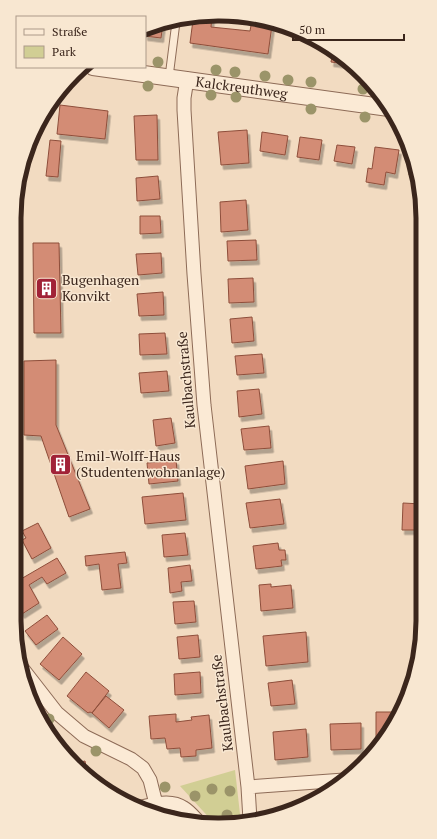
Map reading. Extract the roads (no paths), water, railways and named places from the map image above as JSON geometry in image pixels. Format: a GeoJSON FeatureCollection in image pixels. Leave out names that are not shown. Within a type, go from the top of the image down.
{"type":"FeatureCollection","features":[{"type":"Feature","properties":{"kind":"street","name":"Kalckreuthweg"},"geometry":{"type":"LineString","coordinates":[[101,68],[382,107]]}},
{"type":"Feature","properties":{"kind":"street","name":"Kaulbachstraße"},"geometry":{"type":"LineString","coordinates":[[187,80],[184,98],[185,118],[194,274],[204,404],[248,787],[250,815]]}},
{"type":"Feature","properties":{"kind":"street"},"geometry":{"type":"LineString","coordinates":[[29,677],[57,713],[84,736],[131,759],[143,768],[150,780],[156,804]]}},
{"type":"Feature","properties":{"kind":"street"},"geometry":{"type":"LineString","coordinates":[[248,787],[334,781]]}},
{"type":"Feature","properties":{"kind":"street"},"geometry":{"type":"LineString","coordinates":[[149,805],[167,802],[177,804],[185,808],[193,816]]}},
{"type":"Feature","properties":{"kind":"lane"},"geometry":{"type":"LineString","coordinates":[[169,77],[175,26]]}},
{"type":"Feature","properties":{"kind":"place","name":"Bugenhagen Konvikt"},"geometry":{"type":"Point","coordinates":[47,288]}},
{"type":"Feature","properties":{"kind":"place","name":"Emil-Wolff-Haus (Studentenwohnanlage)"},"geometry":{"type":"Point","coordinates":[61,464]}}]}
